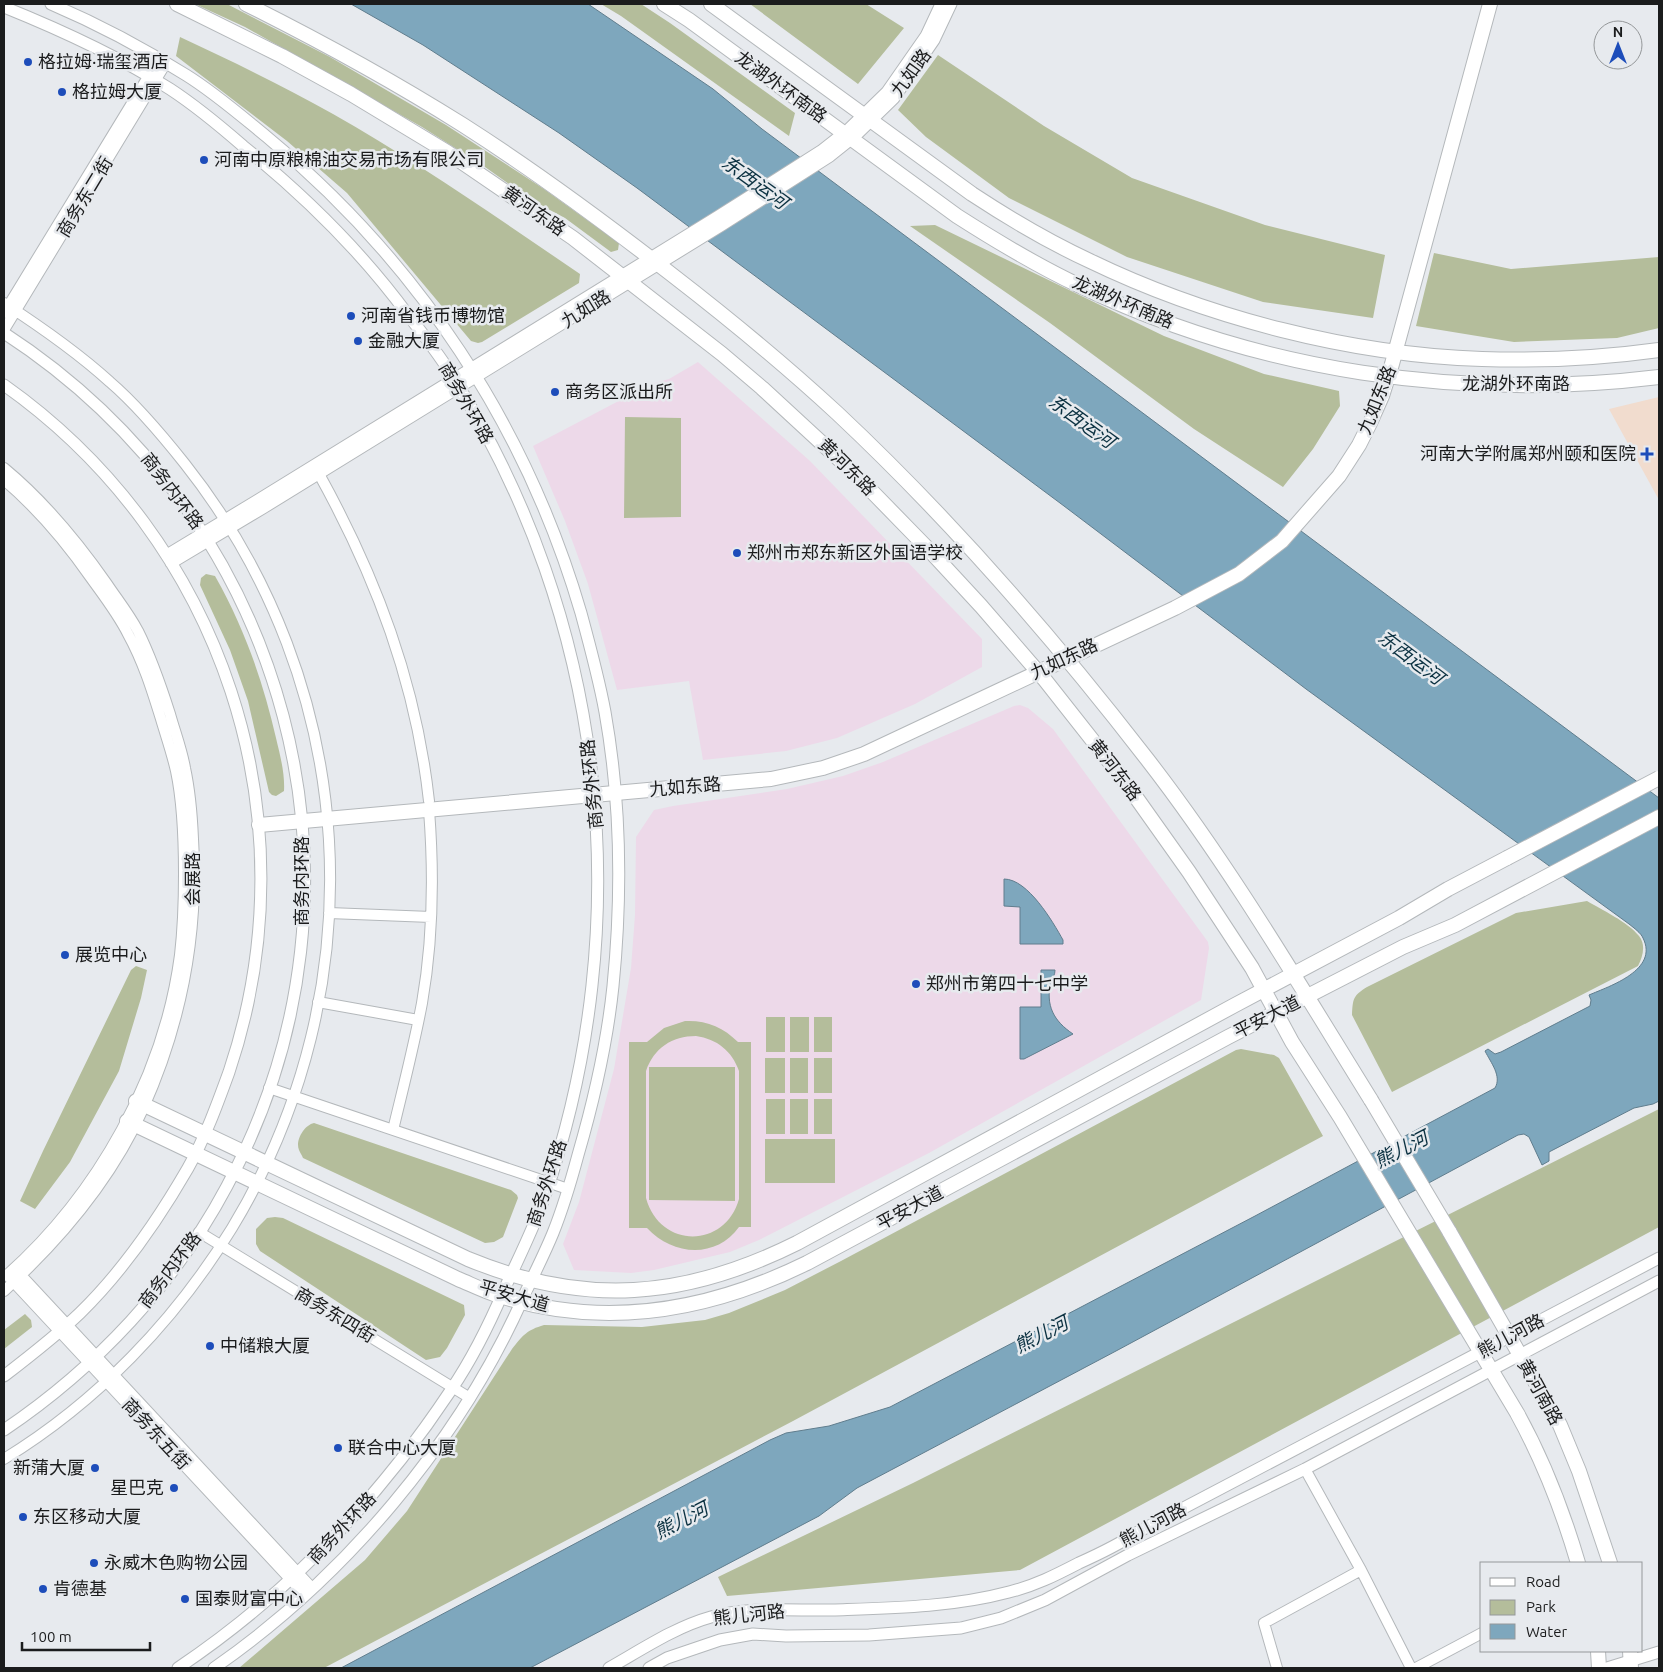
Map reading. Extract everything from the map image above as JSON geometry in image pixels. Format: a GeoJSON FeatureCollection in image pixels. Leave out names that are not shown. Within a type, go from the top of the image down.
{"type":"FeatureCollection","features":[{"type":"Feature","properties":{"kind":"main road","name":"黄河东路"},"geometry":{"type":"LineString","coordinates":[[177,4],[351,94],[447,152],[549,221],[722,354],[816,436],[932,552],[1036,668],[1142,805],[1215,910],[1252,968],[1292,1042],[1340,1117],[1419,1250]]}},
{"type":"Feature","properties":{"kind":"main road","name":"黄河东路"},"geometry":{"type":"LineString","coordinates":[[246,4],[366,68],[462,125],[567,195],[742,329],[838,413],[954,531],[1005,585],[1065,654],[1168,787],[1231,878],[1293,974],[1449,1231]]}},
{"type":"Feature","properties":{"kind":"main road","name":"龙湖外环南路"},"geometry":{"type":"LineString","coordinates":[[664,4],[957,216],[1043,267],[1093,292],[1147,314],[1213,337],[1313,363],[1416,380],[1481,385],[1576,384],[1659,377]]}},
{"type":"Feature","properties":{"kind":"main road","name":"九如东路"},"geometry":{"type":"LineString","coordinates":[[258,821],[614,789],[770,771],[820,760],[861,746],[1036,668],[1169,606],[1235,567],[1277,535],[1307,508],[1352,441],[1384,376],[1481,4]]}},
{"type":"Feature","properties":{"kind":"main road","name":"九如东路"},"geometry":{"type":"LineString","coordinates":[[1391,350],[1490,4]]}},
{"type":"Feature","properties":{"kind":"main road","name":"龙湖外环南路"},"geometry":{"type":"LineString","coordinates":[[717,5],[867,118],[972,194],[1013,220],[1055,244],[1111,271],[1184,300],[1249,321],[1318,338],[1419,354],[1482,359],[1536,359],[1575,358],[1659,350]]}},
{"type":"Feature","properties":{"kind":"main road","name":"平安大道"},"geometry":{"type":"LineString","coordinates":[[140,1103],[468,1259],[512,1276],[576,1289],[642,1290],[701,1280],[758,1261],[805,1239],[1399,918],[1448,889],[1659,778]]}},
{"type":"Feature","properties":{"kind":"main road","name":"平安大道"},"geometry":{"type":"LineString","coordinates":[[131,1123],[458,1279],[502,1296],[522,1302],[574,1311],[643,1312],[675,1308],[742,1292],[806,1263],[1276,1013],[1403,947],[1455,925],[1659,817]]}},
{"type":"Feature","properties":{"kind":"main road","name":"黄河南路"},"geometry":{"type":"LineString","coordinates":[[1449,1231],[1560,1425],[1579,1471],[1610,1562]]}},
{"type":"Feature","properties":{"kind":"main road","name":"黄河南路"},"geometry":{"type":"LineString","coordinates":[[1419,1250],[1492,1370],[1535,1446],[1550,1482],[1578,1562]]}},
{"type":"Feature","properties":{"kind":"main road"},"geometry":{"type":"LineString","coordinates":[[1598,1652],[1599,1668]]}},
{"type":"Feature","properties":{"kind":"street","name":"商务外环路"},"geometry":{"type":"LineString","coordinates":[[51,4],[117,35],[163,61],[232,108],[332,195],[404,274],[447,331],[474,372],[514,443],[534,484],[572,582],[600,685],[610,743],[618,875],[613,988],[597,1086],[555,1228],[513,1322],[470,1398],[433,1451],[382,1515],[328,1573],[263,1631],[214,1668]]}},
{"type":"Feature","properties":{"kind":"street","name":"九如路"},"geometry":{"type":"LineString","coordinates":[[867,118],[926,36],[941,4]]}},
{"type":"Feature","properties":{"kind":"street","name":"九如路"},"geometry":{"type":"LineString","coordinates":[[169,559],[686,242],[825,154],[894,98],[934,40],[952,4]]}},
{"type":"Feature","properties":{"kind":"street","name":"商务外环路"},"geometry":{"type":"LineString","coordinates":[[4,6],[88,44],[152,79],[195,107],[287,182],[317,210],[388,288],[456,383],[495,452],[514,493],[551,589],[579,689],[589,745],[594,791],[598,875],[597,930],[593,986],[577,1082],[549,1183],[536,1221],[495,1314],[453,1387],[372,1496],[295,1577],[215,1643],[178,1668]]}},
{"type":"Feature","properties":{"kind":"street","name":"商务东二街"},"geometry":{"type":"LineString","coordinates":[[4,332],[8,308],[163,61]]}},
{"type":"Feature","properties":{"kind":"street"},"geometry":{"type":"LineString","coordinates":[[4,1459],[37,1438],[130,1360],[170,1315],[221,1246],[267,1164],[282,1129],[293,1096],[310,1040],[318,1002],[328,936],[329,913],[327,815],[315,734],[295,664],[266,593],[228,524],[180,456],[132,403],[87,362],[60,341],[8,308]]}},
{"type":"Feature","properties":{"kind":"street","name":"商务内环路"},"geometry":{"type":"LineString","coordinates":[[4,332],[64,376],[114,421],[160,473],[206,537],[243,604],[271,672],[289,739],[301,817],[304,873],[302,934],[295,988],[285,1034],[258,1120],[234,1172],[199,1232],[150,1299],[112,1342],[44,1401],[4,1430]]}},
{"type":"Feature","properties":{"kind":"street","name":"九如路"},"geometry":{"type":"LineString","coordinates":[[228,524],[319,474],[456,383]]}},
{"type":"Feature","properties":{"kind":"street"},"geometry":{"type":"LineString","coordinates":[[4,385],[43,414],[98,466],[142,520],[169,559],[204,622],[230,686],[245,738],[258,821],[261,904],[252,981],[243,1024],[218,1104],[195,1154],[168,1201],[145,1235],[107,1283],[63,1328],[4,1376]]}},
{"type":"Feature","properties":{"kind":"street","name":"会展路"},"geometry":{"type":"LineString","coordinates":[[4,468],[29,489],[71,536],[138,631],[163,691],[185,768],[192,816],[194,855],[194,899],[190,958],[172,1033],[131,1123],[65,1216],[14,1275],[4,1291]]}},
{"type":"Feature","properties":{"kind":"street"},"geometry":{"type":"LineString","coordinates":[[319,474],[368,570],[398,653],[420,738],[429,805],[431,917],[428,954],[418,1020],[393,1130]]}},
{"type":"Feature","properties":{"kind":"street","name":"会展路"},"geometry":{"type":"LineString","coordinates":[[4,480],[23,496],[64,542],[117,615],[129,636],[153,694],[176,770],[182,817],[184,855],[180,956],[175,986],[140,1103]]}},
{"type":"Feature","properties":{"kind":"street"},"geometry":{"type":"LineString","coordinates":[[329,913],[431,917]]}},
{"type":"Feature","properties":{"kind":"street"},"geometry":{"type":"LineString","coordinates":[[318,1002],[418,1020]]}},
{"type":"Feature","properties":{"kind":"street"},"geometry":{"type":"LineString","coordinates":[[269,1088],[568,1189]]}},
{"type":"Feature","properties":{"kind":"street","name":"商务东四街"},"geometry":{"type":"LineString","coordinates":[[199,1232],[470,1398]]}},
{"type":"Feature","properties":{"kind":"street","name":"熊儿河路"},"geometry":{"type":"LineString","coordinates":[[609,1668],[685,1626],[710,1617],[743,1612],[835,1610],[926,1605],[990,1596],[1016,1590],[1045,1580],[1120,1543],[1659,1258]]}},
{"type":"Feature","properties":{"kind":"street","name":"商务东五街"},"geometry":{"type":"LineString","coordinates":[[14,1275],[308,1591]]}},
{"type":"Feature","properties":{"kind":"street","name":"熊儿河路"},"geometry":{"type":"LineString","coordinates":[[649,1668],[667,1658],[720,1640],[753,1634],[786,1636],[869,1635],[961,1628],[1001,1618],[1045,1600],[1128,1555],[1305,1469],[1659,1281]]}},
{"type":"Feature","properties":{"kind":"street"},"geometry":{"type":"LineString","coordinates":[[1305,1469],[1361,1570],[1411,1668]]}},
{"type":"Feature","properties":{"kind":"street"},"geometry":{"type":"LineString","coordinates":[[1120,1543],[1128,1555]]}},
{"type":"Feature","properties":{"kind":"street"},"geometry":{"type":"LineString","coordinates":[[1277,1668],[1264,1623],[1361,1570]]}},
{"type":"Feature","properties":{"kind":"street"},"geometry":{"type":"LineString","coordinates":[[1416,1668],[1480,1633]]}},
{"type":"Feature","properties":{"kind":"street"},"geometry":{"type":"LineString","coordinates":[[1607,1668],[1659,1652]]}},
{"type":"Feature","properties":{"kind":"shaded area","name":"郑州市郑东新区外国语学校"},"geometry":{"type":"Polygon","coordinates":[[[698,362],[810,461],[982,639],[982,667],[915,704],[837,738],[786,751],[703,760],[689,681],[617,690],[588,584],[565,521],[533,446],[651,384],[669,379],[698,362]]]}},
{"type":"Feature","properties":{"kind":"shaded area","name":"河南大学附属郑州颐和医院"},"geometry":{"type":"Polygon","coordinates":[[[1659,397],[1659,500],[1609,409],[1659,397]]]}},
{"type":"Feature","properties":{"kind":"shaded area","name":"郑州市第四十七中学"},"geometry":{"type":"Polygon","coordinates":[[[1020,705],[1028,708],[1053,729],[1208,942],[1209,948],[1201,1000],[929,1153],[759,1240],[730,1252],[654,1270],[631,1273],[574,1270],[563,1244],[579,1202],[614,1069],[631,968],[635,915],[636,837],[654,810],[787,789],[843,776],[883,762],[1020,705]]]}},
{"type":"Feature","properties":{"kind":"green space"},"geometry":{"type":"Polygon","coordinates":[[[195,4],[227,4],[330,57],[446,125],[544,189],[619,243],[618,250],[611,252],[565,218],[533,201],[485,167],[422,127],[245,27],[195,4]]]}},
{"type":"Feature","properties":{"kind":"green space"},"geometry":{"type":"Polygon","coordinates":[[[601,4],[641,4],[670,23],[795,113],[789,136],[621,16],[601,4]]]}},
{"type":"Feature","properties":{"kind":"green space"},"geometry":{"type":"Polygon","coordinates":[[[750,4],[866,4],[904,28],[858,84],[750,4]]]}},
{"type":"Feature","properties":{"kind":"green space"},"geometry":{"type":"Polygon","coordinates":[[[180,37],[295,94],[365,132],[458,191],[580,274],[579,283],[482,342],[471,341],[347,193],[287,141],[176,56],[180,37]]]}},
{"type":"Feature","properties":{"kind":"green space"},"geometry":{"type":"Polygon","coordinates":[[[938,55],[1044,126],[1132,178],[1265,225],[1385,255],[1373,318],[1263,302],[1127,257],[1009,198],[926,137],[898,110],[938,55]]]}},
{"type":"Feature","properties":{"kind":"green space"},"geometry":{"type":"Polygon","coordinates":[[[935,225],[1164,336],[1264,374],[1339,391],[1340,406],[1313,449],[1283,487],[1194,429],[1050,323],[910,226],[935,225]]]}},
{"type":"Feature","properties":{"kind":"green space"},"geometry":{"type":"Polygon","coordinates":[[[1434,253],[1511,269],[1659,257],[1659,328],[1617,338],[1514,342],[1416,326],[1434,253]]]}},
{"type":"Feature","properties":{"kind":"green space"},"geometry":{"type":"Polygon","coordinates":[[[625,417],[681,418],[681,517],[624,518],[625,417]]]}},
{"type":"Feature","properties":{"kind":"green space"},"geometry":{"type":"Polygon","coordinates":[[[206,574],[215,576],[225,595],[244,635],[259,675],[283,771],[284,791],[276,796],[269,792],[248,701],[230,650],[200,585],[201,578],[206,574]]]}},
{"type":"Feature","properties":{"kind":"green space"},"geometry":{"type":"Polygon","coordinates":[[[1587,901],[1622,921],[1639,936],[1643,951],[1638,966],[1392,1092],[1352,1015],[1353,1001],[1356,995],[1367,987],[1516,913],[1587,901]]]}},
{"type":"Feature","properties":{"kind":"green space"},"geometry":{"type":"Polygon","coordinates":[[[136,966],[147,970],[141,998],[119,1071],[70,1162],[35,1209],[20,1201],[131,970],[136,966]]]}},
{"type":"Feature","properties":{"kind":"green space"},"geometry":{"type":"Polygon","coordinates":[[[766,1017],[785,1017],[785,1052],[766,1052],[766,1017]]]}},
{"type":"Feature","properties":{"kind":"green space"},"geometry":{"type":"Polygon","coordinates":[[[790,1017],[809,1017],[809,1052],[790,1052],[790,1017]]]}},
{"type":"Feature","properties":{"kind":"green space"},"geometry":{"type":"Polygon","coordinates":[[[814,1017],[832,1017],[832,1052],[814,1052],[814,1017]]]}},
{"type":"Feature","properties":{"kind":"green space"},"geometry":{"type":"Polygon","coordinates":[[[685,1021],[707,1023],[720,1028],[738,1042],[751,1042],[751,1227],[739,1227],[719,1245],[707,1249],[681,1248],[657,1237],[647,1228],[629,1228],[629,1042],[647,1042],[664,1028],[685,1021]],[[696,1036],[679,1038],[672,1041],[659,1050],[649,1063],[646,1071],[646,1198],[653,1215],[664,1227],[678,1234],[692,1236],[707,1234],[721,1227],[732,1215],[739,1199],[739,1071],[723,1047],[696,1036]]]}},
{"type":"Feature","properties":{"kind":"green space"},"geometry":{"type":"Polygon","coordinates":[[[1241,1049],[1274,1055],[1279,1058],[1323,1136],[793,1421],[324,1668],[239,1668],[365,1560],[407,1511],[512,1349],[529,1331],[544,1325],[642,1327],[705,1320],[729,1313],[785,1290],[1241,1049]]]}},
{"type":"Feature","properties":{"kind":"green space"},"geometry":{"type":"Polygon","coordinates":[[[765,1058],[785,1058],[785,1093],[765,1093],[765,1058]]]}},
{"type":"Feature","properties":{"kind":"green space"},"geometry":{"type":"Polygon","coordinates":[[[790,1058],[808,1058],[808,1093],[790,1093],[790,1058]]]}},
{"type":"Feature","properties":{"kind":"green space"},"geometry":{"type":"Polygon","coordinates":[[[814,1058],[832,1058],[832,1093],[814,1093],[814,1058]]]}},
{"type":"Feature","properties":{"kind":"green space"},"geometry":{"type":"Polygon","coordinates":[[[649,1067],[735,1067],[735,1201],[649,1200],[649,1067]]]}},
{"type":"Feature","properties":{"kind":"green space"},"geometry":{"type":"Polygon","coordinates":[[[766,1099],[785,1099],[785,1134],[766,1134],[766,1099]]]}},
{"type":"Feature","properties":{"kind":"green space"},"geometry":{"type":"Polygon","coordinates":[[[790,1099],[808,1099],[808,1134],[790,1134],[790,1099]]]}},
{"type":"Feature","properties":{"kind":"green space"},"geometry":{"type":"Polygon","coordinates":[[[814,1099],[832,1099],[832,1134],[814,1134],[814,1099]]]}},
{"type":"Feature","properties":{"kind":"green space"},"geometry":{"type":"Polygon","coordinates":[[[1659,1109],[1659,1227],[1020,1570],[727,1596],[718,1577],[913,1483],[1659,1109]]]}},
{"type":"Feature","properties":{"kind":"green space"},"geometry":{"type":"Polygon","coordinates":[[[314,1123],[511,1190],[518,1198],[503,1237],[494,1242],[485,1243],[303,1158],[298,1146],[299,1138],[310,1124],[314,1123]]]}},
{"type":"Feature","properties":{"kind":"green space"},"geometry":{"type":"Polygon","coordinates":[[[765,1139],[835,1139],[835,1183],[765,1183],[765,1139]]]}},
{"type":"Feature","properties":{"kind":"green space"},"geometry":{"type":"Polygon","coordinates":[[[267,1218],[283,1218],[464,1305],[465,1315],[440,1357],[426,1360],[260,1251],[256,1244],[256,1229],[267,1218]]]}},
{"type":"Feature","properties":{"kind":"green space"},"geometry":{"type":"Polygon","coordinates":[[[25,1314],[31,1320],[32,1327],[4,1349],[4,1330],[25,1314]]]}},
{"type":"Feature","properties":{"kind":"water"},"geometry":{"type":"Polygon","coordinates":[[[351,4],[588,4],[713,89],[762,129],[1659,798],[1659,1101],[1634,1108],[1549,1152],[1549,1161],[1542,1165],[1529,1137],[1524,1134],[1518,1135],[857,1488],[819,1516],[530,1668],[341,1668],[770,1440],[786,1433],[829,1426],[890,1407],[1495,1088],[1497,1083],[1496,1074],[1485,1051],[1488,1049],[1495,1054],[1501,1052],[1590,1006],[1591,1000],[1589,995],[1609,987],[1630,975],[1644,959],[1646,949],[1642,936],[1629,924],[1306,689],[637,188],[559,133],[423,45],[351,4]]]}},
{"type":"Feature","properties":{"kind":"water"},"geometry":{"type":"Polygon","coordinates":[[[1004,879],[1022,886],[1031,894],[1053,923],[1063,940],[1063,944],[1020,944],[1020,907],[1004,906],[1004,879]]]}},
{"type":"Feature","properties":{"kind":"water"},"geometry":{"type":"Polygon","coordinates":[[[1041,970],[1055,970],[1049,990],[1050,1005],[1056,1018],[1073,1034],[1024,1059],[1020,1059],[1020,1007],[1041,1007],[1041,970]]]}},
{"type":"Feature","properties":{"kind":"place","name":"格拉姆·瑞玺酒店"},"geometry":{"type":"Point","coordinates":[28,62]}},
{"type":"Feature","properties":{"kind":"place","name":"格拉姆大厦"},"geometry":{"type":"Point","coordinates":[62,92]}},
{"type":"Feature","properties":{"kind":"place","name":"河南中原粮棉油交易市场有限公司"},"geometry":{"type":"Point","coordinates":[204,160]}},
{"type":"Feature","properties":{"kind":"place","name":"河南省钱币博物馆"},"geometry":{"type":"Point","coordinates":[351,316]}},
{"type":"Feature","properties":{"kind":"place","name":"金融大厦"},"geometry":{"type":"Point","coordinates":[358,341]}},
{"type":"Feature","properties":{"kind":"place","name":"商务区派出所"},"geometry":{"type":"Point","coordinates":[555,392]}},
{"type":"Feature","properties":{"kind":"place","name":"河南大学附属郑州颐和医院"},"geometry":{"type":"Point","coordinates":[1647,454]}},
{"type":"Feature","properties":{"kind":"place","name":"郑州市郑东新区外国语学校"},"geometry":{"type":"Point","coordinates":[737,553]}},
{"type":"Feature","properties":{"kind":"place","name":"展览中心"},"geometry":{"type":"Point","coordinates":[65,955]}},
{"type":"Feature","properties":{"kind":"place","name":"郑州市第四十七中学"},"geometry":{"type":"Point","coordinates":[916,984]}},
{"type":"Feature","properties":{"kind":"place","name":"中储粮大厦"},"geometry":{"type":"Point","coordinates":[210,1346]}},
{"type":"Feature","properties":{"kind":"place","name":"联合中心大厦"},"geometry":{"type":"Point","coordinates":[338,1448]}},
{"type":"Feature","properties":{"kind":"place","name":"新蒲大厦"},"geometry":{"type":"Point","coordinates":[95,1468]}},
{"type":"Feature","properties":{"kind":"place","name":"星巴克"},"geometry":{"type":"Point","coordinates":[174,1488]}},
{"type":"Feature","properties":{"kind":"place","name":"东区移动大厦"},"geometry":{"type":"Point","coordinates":[23,1517]}},
{"type":"Feature","properties":{"kind":"place","name":"永威木色购物公园"},"geometry":{"type":"Point","coordinates":[94,1563]}},
{"type":"Feature","properties":{"kind":"place","name":"肯德基"},"geometry":{"type":"Point","coordinates":[43,1589]}},
{"type":"Feature","properties":{"kind":"place","name":"国泰财富中心"},"geometry":{"type":"Point","coordinates":[185,1599]}},
{"type":"Feature","properties":{"kind":"water label","name":"东西运河"},"geometry":{"type":"Point","coordinates":[755,182]}},
{"type":"Feature","properties":{"kind":"water label","name":"东西运河"},"geometry":{"type":"Point","coordinates":[1082,421]}},
{"type":"Feature","properties":{"kind":"water label","name":"东西运河"},"geometry":{"type":"Point","coordinates":[1411,657]}},
{"type":"Feature","properties":{"kind":"water label","name":"熊儿河"},"geometry":{"type":"Point","coordinates":[1401,1149]}},
{"type":"Feature","properties":{"kind":"water label","name":"熊儿河"},"geometry":{"type":"Point","coordinates":[1041,1334]}},
{"type":"Feature","properties":{"kind":"water label","name":"熊儿河"},"geometry":{"type":"Point","coordinates":[681,1520]}}]}
